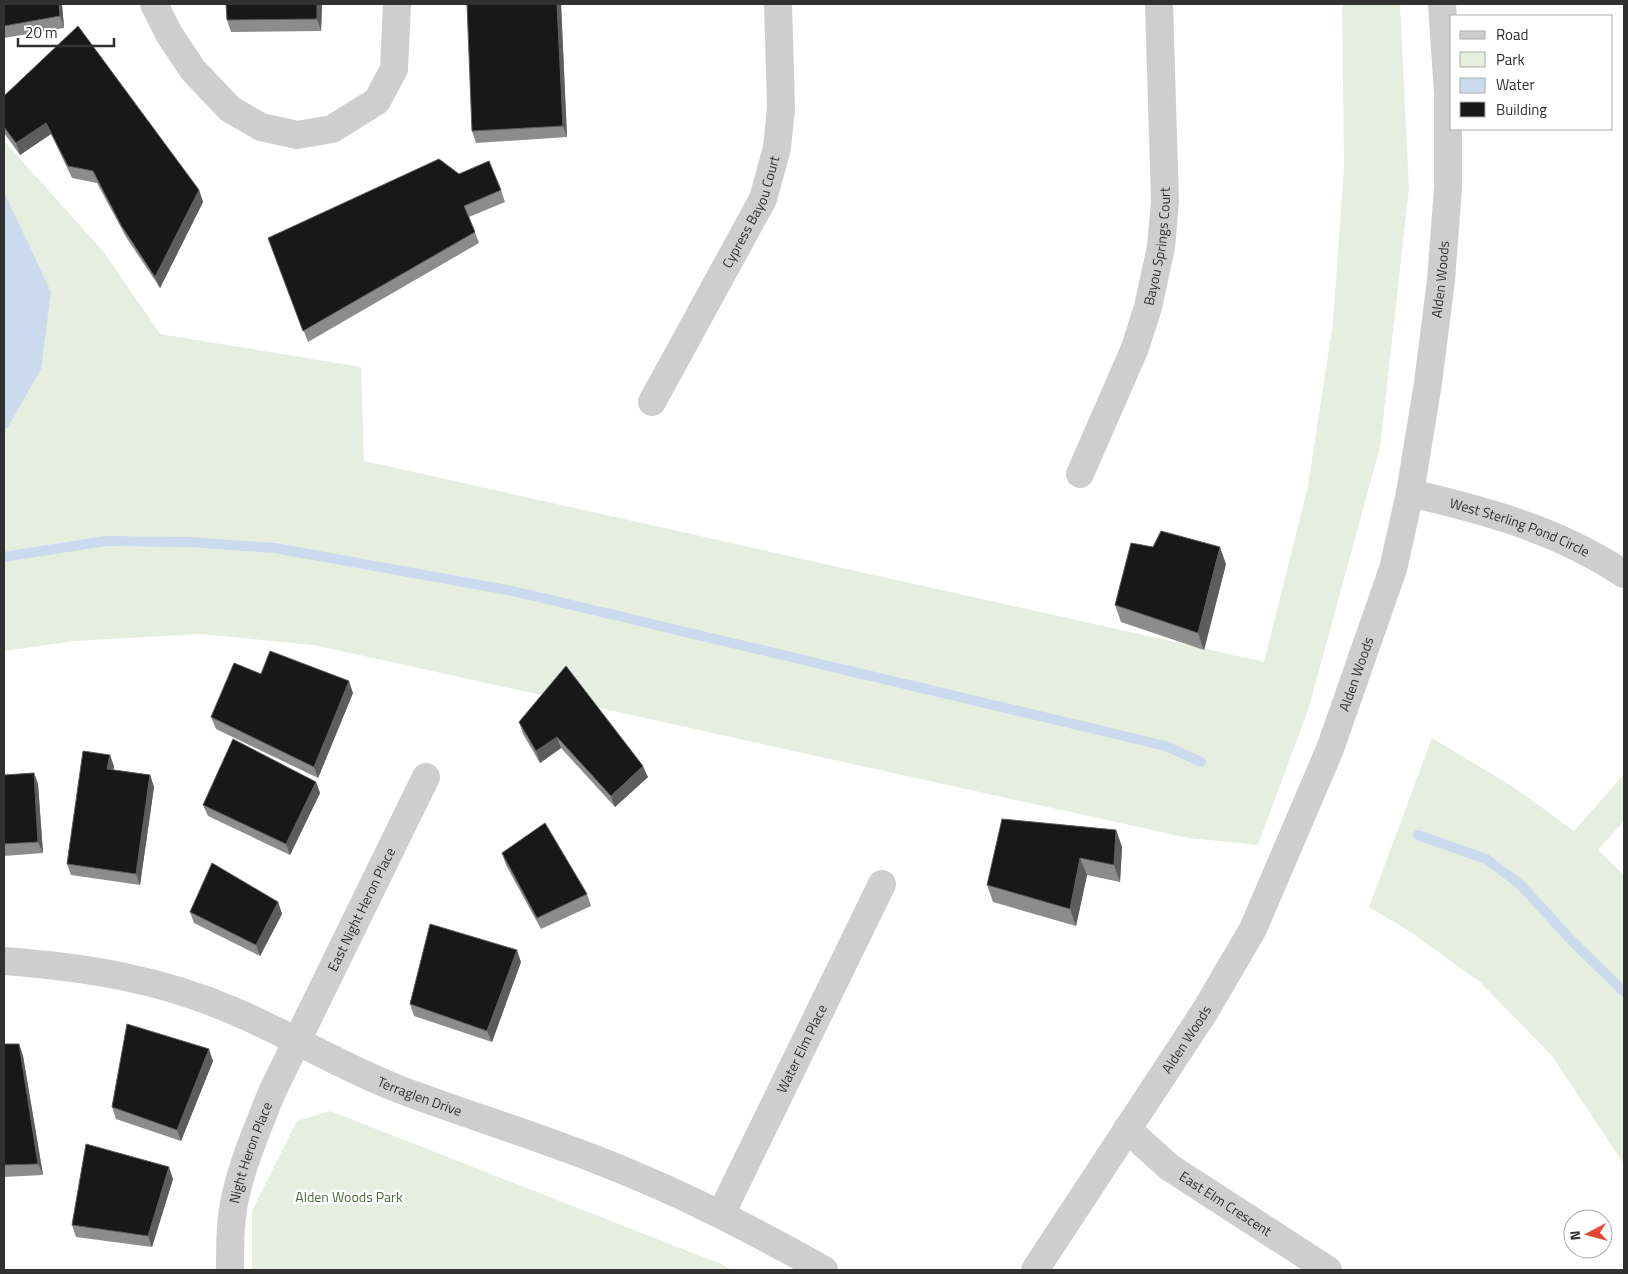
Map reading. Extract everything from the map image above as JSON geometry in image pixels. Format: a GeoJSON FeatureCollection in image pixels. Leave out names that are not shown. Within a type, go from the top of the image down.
{"type":"FeatureCollection","features":[{"type":"Feature","properties":{"kind":"street"},"geometry":{"type":"LineString","coordinates":[[154,4],[193,70],[230,109],[261,127],[297,135],[332,129],[377,101],[394,68],[397,4]]}},
{"type":"Feature","properties":{"kind":"street","name":"Cypress Bayou Court"},"geometry":{"type":"LineString","coordinates":[[652,402],[763,199],[777,148],[781,108],[778,4]]}},
{"type":"Feature","properties":{"kind":"street","name":"Bayou Springs Court"},"geometry":{"type":"LineString","coordinates":[[1080,474],[1135,348],[1148,307],[1161,247],[1165,202],[1159,4]]}},
{"type":"Feature","properties":{"kind":"street","name":"Alden Woods"},"geometry":{"type":"LineString","coordinates":[[1035,1270],[1205,1011],[1254,929],[1330,749],[1394,569],[1410,493],[1428,383],[1439,299],[1448,188],[1448,93],[1442,4]]}},
{"type":"Feature","properties":{"kind":"street","name":"West Sterling Pond Circle"},"geometry":{"type":"LineString","coordinates":[[1410,493],[1531,526],[1603,560],[1624,574]]}},
{"type":"Feature","properties":{"kind":"street","name":"East Night Heron Place"},"geometry":{"type":"LineString","coordinates":[[296,1042],[426,777]]}},
{"type":"Feature","properties":{"kind":"street","name":"Water Elm Place"},"geometry":{"type":"LineString","coordinates":[[720,1214],[882,884]]}},
{"type":"Feature","properties":{"kind":"street","name":"Terraglen Drive"},"geometry":{"type":"LineString","coordinates":[[4,961],[56,965],[118,974],[177,990],[237,1012],[353,1071],[633,1174],[720,1214],[824,1270]]}},
{"type":"Feature","properties":{"kind":"street","name":"Night Heron Place"},"geometry":{"type":"LineString","coordinates":[[230,1270],[230,1240],[235,1195],[251,1144],[272,1092],[296,1042]]}},
{"type":"Feature","properties":{"kind":"street","name":"East Elm Crescent"},"geometry":{"type":"LineString","coordinates":[[1127,1129],[1170,1167],[1328,1270]]}},
{"type":"Feature","properties":{"kind":"green space"},"geometry":{"type":"Polygon","coordinates":[[[1342,4],[1400,4],[1409,188],[1380,447],[1309,707],[1258,845],[1188,838],[314,645],[201,634],[74,641],[4,651],[4,141],[103,251],[160,334],[361,367],[364,461],[1264,662],[1308,486],[1333,323],[1344,167],[1342,4]]]}},
{"type":"Feature","properties":{"kind":"green space"},"geometry":{"type":"Polygon","coordinates":[[[1432,738],[1512,786],[1574,831],[1624,774],[1624,821],[1598,850],[1624,875],[1624,1164],[1553,1057],[1481,983],[1412,933],[1369,907],[1432,738]]]}},
{"type":"Feature","properties":{"kind":"green space","name":"Alden Woods Park"},"geometry":{"type":"Polygon","coordinates":[[[330,1111],[721,1264],[732,1270],[252,1270],[252,1211],[297,1121],[330,1111]]]}},
{"type":"Feature","properties":{"kind":"water"},"geometry":{"type":"Polygon","coordinates":[[[4,192],[51,292],[41,369],[8,427],[4,429],[4,192]]]}},
{"type":"Feature","properties":{"kind":"building"},"geometry":{"type":"Polygon","coordinates":[[[4,4],[59,4],[60,16],[4,26],[4,4]]]}},
{"type":"Feature","properties":{"kind":"building"},"geometry":{"type":"Polygon","coordinates":[[[226,4],[317,4],[317,19],[227,20],[226,4]]]}},
{"type":"Feature","properties":{"kind":"building"},"geometry":{"type":"Polygon","coordinates":[[[467,4],[557,4],[563,126],[472,131],[467,4]]]}},
{"type":"Feature","properties":{"kind":"building"},"geometry":{"type":"Polygon","coordinates":[[[78,26],[199,190],[155,277],[121,225],[93,171],[68,166],[46,123],[16,143],[4,127],[4,96],[78,26]]]}},
{"type":"Feature","properties":{"kind":"building"},"geometry":{"type":"Polygon","coordinates":[[[439,159],[459,174],[489,161],[501,190],[464,206],[475,232],[303,331],[268,238],[439,159]]]}},
{"type":"Feature","properties":{"kind":"building"},"geometry":{"type":"Polygon","coordinates":[[[1161,531],[1220,547],[1198,633],[1115,605],[1131,543],[1153,547],[1161,531]]]}},
{"type":"Feature","properties":{"kind":"building"},"geometry":{"type":"Polygon","coordinates":[[[270,651],[349,681],[314,767],[211,717],[234,663],[261,674],[270,651]]]}},
{"type":"Feature","properties":{"kind":"building"},"geometry":{"type":"Polygon","coordinates":[[[566,666],[643,766],[611,796],[557,737],[536,751],[519,722],[566,666]]]}},
{"type":"Feature","properties":{"kind":"building"},"geometry":{"type":"Polygon","coordinates":[[[233,739],[316,782],[286,844],[203,805],[233,739]]]}},
{"type":"Feature","properties":{"kind":"building"},"geometry":{"type":"Polygon","coordinates":[[[83,751],[110,755],[107,769],[150,775],[136,874],[67,864],[83,751]]]}},
{"type":"Feature","properties":{"kind":"building"},"geometry":{"type":"Polygon","coordinates":[[[34,773],[38,842],[4,844],[4,775],[34,773]]]}},
{"type":"Feature","properties":{"kind":"building"},"geometry":{"type":"Polygon","coordinates":[[[1002,819],[1116,830],[1114,865],[1080,858],[1070,909],[987,885],[1002,819]]]}},
{"type":"Feature","properties":{"kind":"building"},"geometry":{"type":"Polygon","coordinates":[[[545,823],[587,894],[537,918],[502,853],[545,823]]]}},
{"type":"Feature","properties":{"kind":"building"},"geometry":{"type":"Polygon","coordinates":[[[212,863],[278,902],[256,945],[190,912],[212,863]]]}},
{"type":"Feature","properties":{"kind":"building"},"geometry":{"type":"Polygon","coordinates":[[[430,924],[517,950],[487,1031],[410,1004],[430,924]]]}},
{"type":"Feature","properties":{"kind":"building"},"geometry":{"type":"Polygon","coordinates":[[[127,1024],[209,1049],[177,1130],[112,1107],[127,1024]]]}},
{"type":"Feature","properties":{"kind":"building"},"geometry":{"type":"Polygon","coordinates":[[[4,1044],[19,1044],[38,1164],[4,1165],[4,1044]]]}},
{"type":"Feature","properties":{"kind":"building"},"geometry":{"type":"Polygon","coordinates":[[[86,1144],[169,1167],[148,1236],[72,1225],[86,1144]]]}},
{"type":"Feature","properties":{"kind":"waterway"},"geometry":{"type":"LineString","coordinates":[[4,557],[105,541],[189,542],[275,548],[513,591],[1166,746],[1201,762]]}},
{"type":"Feature","properties":{"kind":"waterway"},"geometry":{"type":"LineString","coordinates":[[1418,835],[1486,859],[1520,884],[1572,941],[1624,992]]}}]}
